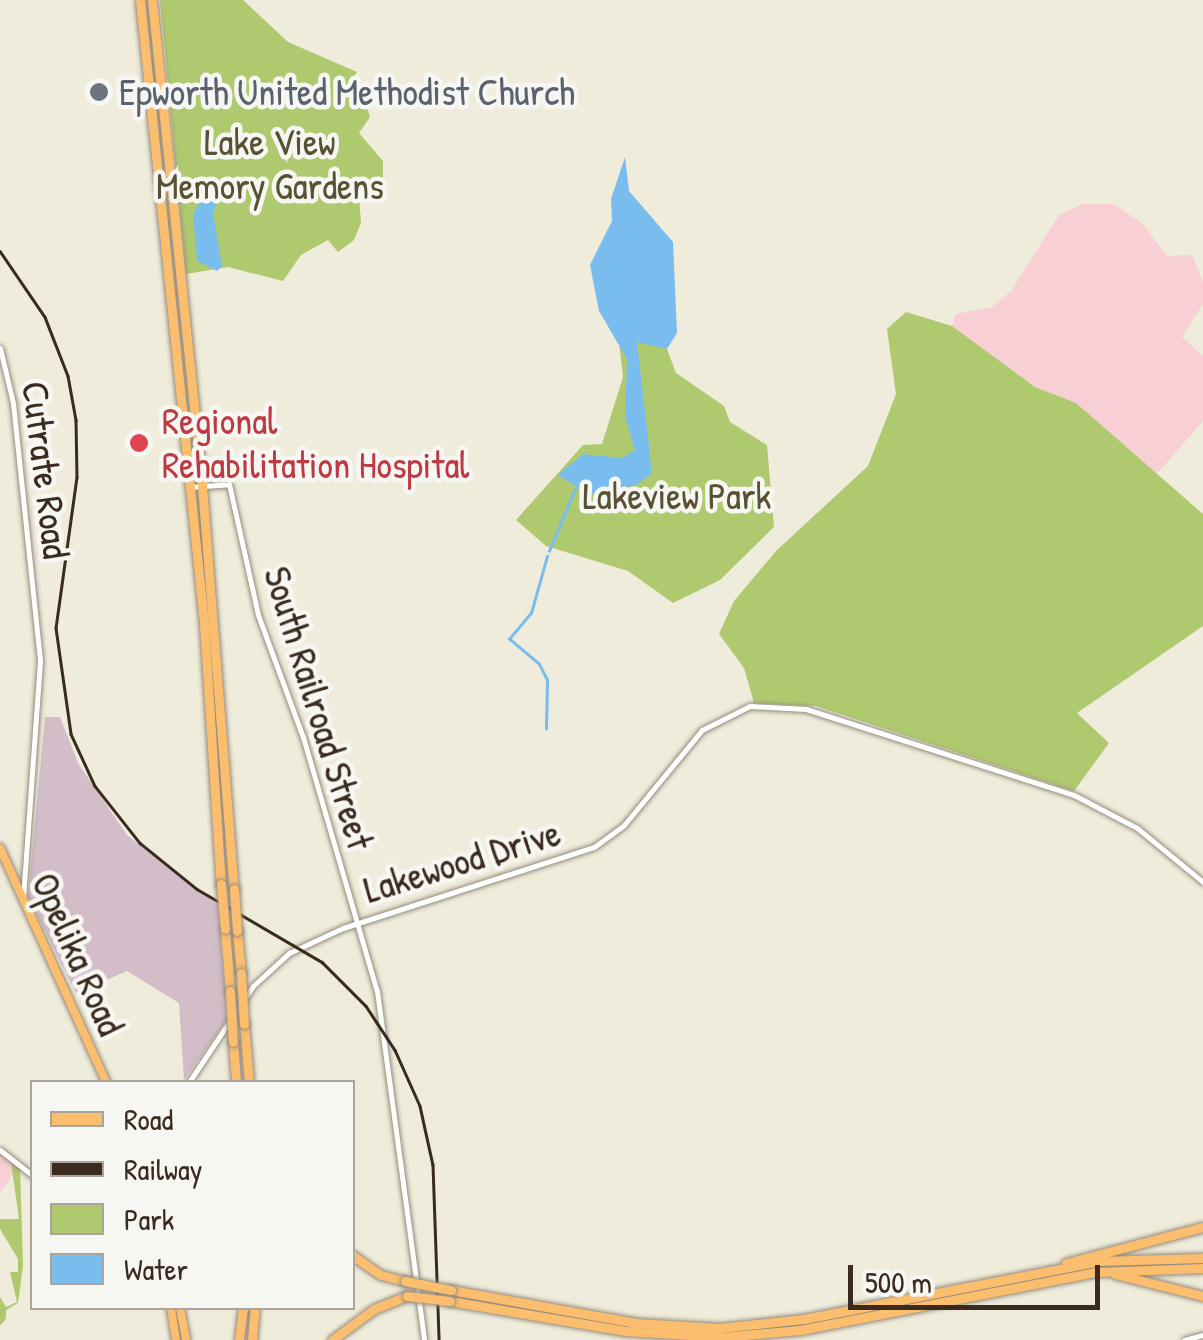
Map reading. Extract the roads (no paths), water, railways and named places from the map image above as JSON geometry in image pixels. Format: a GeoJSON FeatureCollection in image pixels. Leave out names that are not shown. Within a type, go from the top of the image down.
{"type":"FeatureCollection","features":[{"type":"Feature","properties":{"kind":"highway"},"geometry":{"type":"LineString","coordinates":[[140,0],[190,486],[236,1080]]}},
{"type":"Feature","properties":{"kind":"highway"},"geometry":{"type":"LineString","coordinates":[[152,0],[202,486],[249,1080]]}},
{"type":"Feature","properties":{"kind":"highway"},"geometry":{"type":"LineString","coordinates":[[1046,1271],[1157,1235],[1203,1227]]}},
{"type":"Feature","properties":{"kind":"highway"},"geometry":{"type":"LineString","coordinates":[[355,1257],[401,1280],[450,1295],[624,1331],[722,1337],[800,1330],[1128,1268],[1203,1268]]}},
{"type":"Feature","properties":{"kind":"highway"},"geometry":{"type":"LineString","coordinates":[[332,1340],[391,1298],[407,1296],[450,1295],[636,1323],[720,1328],[804,1320],[1119,1259],[1203,1258]]}},
{"type":"Feature","properties":{"kind":"highway"},"geometry":{"type":"LineString","coordinates":[[1063,1278],[1132,1275],[1203,1296]]}},
{"type":"Feature","properties":{"kind":"highway"},"geometry":{"type":"LineString","coordinates":[[239,1340],[243,1310]]}},
{"type":"Feature","properties":{"kind":"highway"},"geometry":{"type":"LineString","coordinates":[[252,1340],[255,1310]]}},
{"type":"Feature","properties":{"kind":"main road","name":"Opelika Road"},"geometry":{"type":"LineString","coordinates":[[0,848],[105,1080]]}},
{"type":"Feature","properties":{"kind":"main road"},"geometry":{"type":"LineString","coordinates":[[171,1310],[176,1340]]}},
{"type":"Feature","properties":{"kind":"main road"},"geometry":{"type":"LineString","coordinates":[[180,1310],[186,1340]]}},
{"type":"Feature","properties":{"kind":"street","name":"Cutrate Road"},"geometry":{"type":"LineString","coordinates":[[0,348],[13,403],[41,670],[23,898]]}},
{"type":"Feature","properties":{"kind":"street","name":"South Railroad Street"},"geometry":{"type":"LineString","coordinates":[[202,486],[229,484],[246,573],[302,737],[386,1030],[424,1340]]}},
{"type":"Feature","properties":{"kind":"street"},"geometry":{"type":"LineString","coordinates":[[190,486],[202,486]]}},
{"type":"Feature","properties":{"kind":"street","name":"Lakewood Drive"},"geometry":{"type":"LineString","coordinates":[[190,1080],[271,966],[306,942],[594,847],[624,825],[702,730],[750,706],[806,709],[1074,795],[1137,828],[1203,882]]}},
{"type":"Feature","properties":{"kind":"street"},"geometry":{"type":"LineString","coordinates":[[0,1150],[30,1173]]}},
{"type":"Feature","properties":{"kind":"street"},"geometry":{"type":"LineString","coordinates":[[1184,1340],[1203,1335]]}},
{"type":"Feature","properties":{"kind":"water"},"geometry":{"type":"Polygon","coordinates":[[[625,157],[629,191],[673,242],[677,333],[667,349],[637,342],[652,473],[636,485],[588,494],[558,475],[583,454],[622,458],[635,450],[625,417],[627,359],[599,311],[590,265],[612,221],[611,199],[625,157]]]}},
{"type":"Feature","properties":{"kind":"water"},"geometry":{"type":"Polygon","coordinates":[[[222,185],[213,214],[222,266],[217,271],[197,261],[193,214],[207,191],[222,185]]]}},
{"type":"Feature","properties":{"kind":"waterway"},"geometry":{"type":"LineString","coordinates":[[549,551],[575,489]]}},
{"type":"Feature","properties":{"kind":"waterway"},"geometry":{"type":"LineString","coordinates":[[546,729],[547,680],[539,664],[509,639],[531,613],[547,556]]}},
{"type":"Feature","properties":{"kind":"railway"},"geometry":{"type":"LineString","coordinates":[[0,251],[45,317],[68,376],[76,420],[77,477],[56,628],[71,734],[95,786],[140,843],[197,889],[322,962],[366,1006],[395,1050],[420,1106],[433,1165],[439,1340]]}},
{"type":"Feature","properties":{"kind":"place","name":"Epworth United Methodist Church"},"geometry":{"type":"Point","coordinates":[99,92]}},
{"type":"Feature","properties":{"kind":"place","name":"Regional Rehabilitation Hospital"},"geometry":{"type":"Point","coordinates":[139,443]}},
{"type":"Feature","properties":{"kind":"park label","name":"Lake View Memory Gardens"},"geometry":{"type":"Point","coordinates":[270,164]}},
{"type":"Feature","properties":{"kind":"park label","name":"Lakeview Park"},"geometry":{"type":"Point","coordinates":[677,496]}}]}
